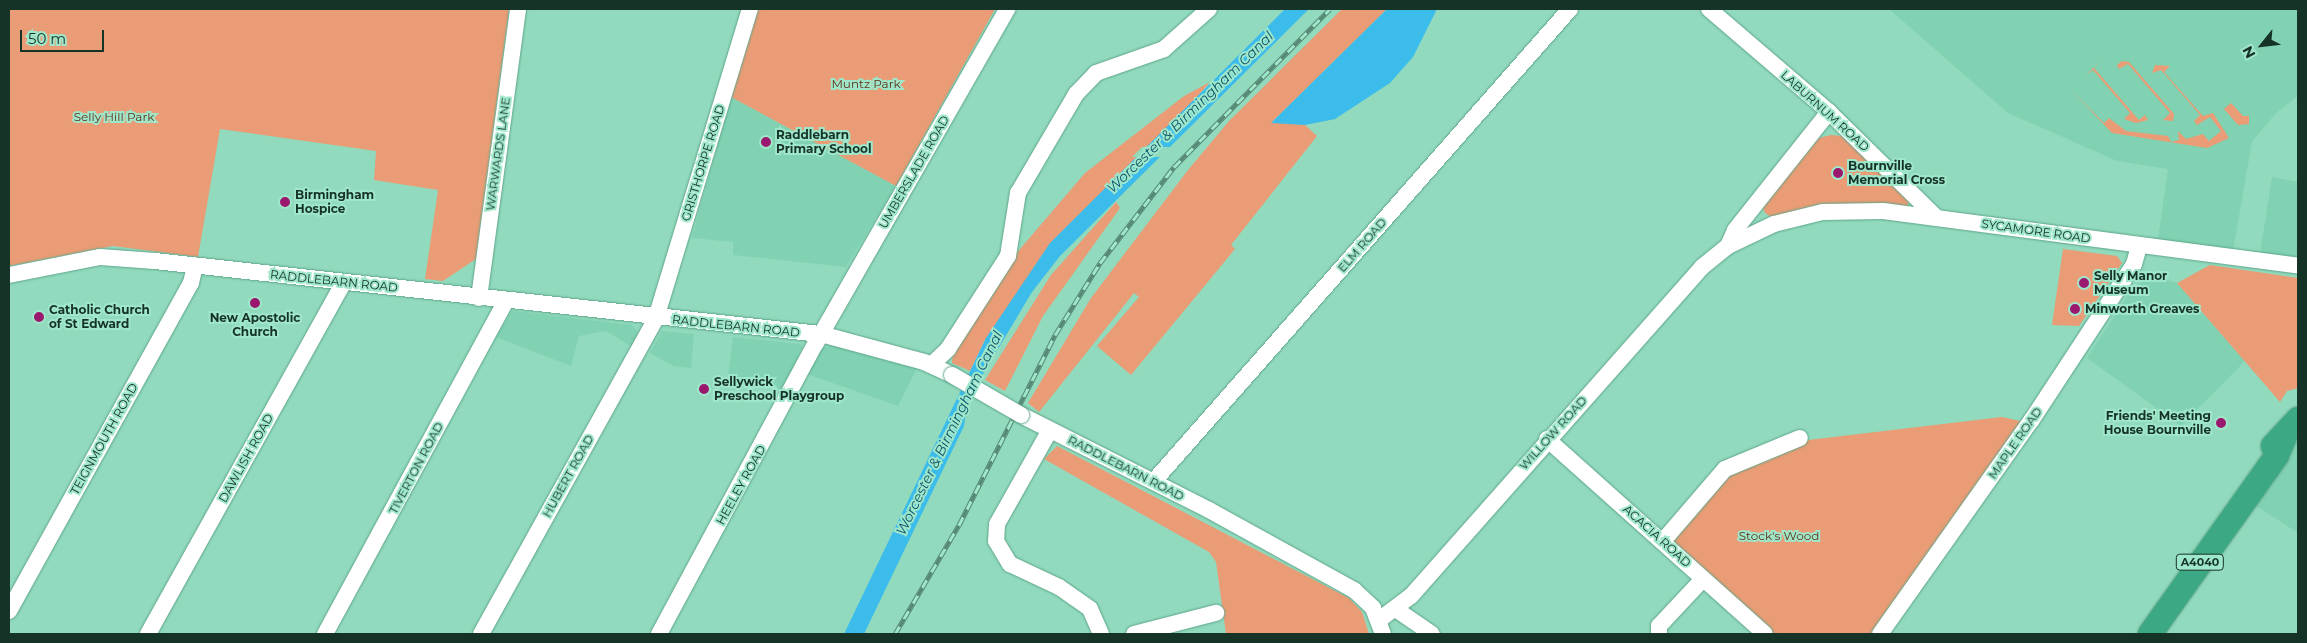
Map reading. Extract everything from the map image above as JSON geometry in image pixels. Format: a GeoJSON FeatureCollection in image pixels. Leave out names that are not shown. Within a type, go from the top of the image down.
{"type":"FeatureCollection","features":[{"type":"Feature","properties":{"kind":"highway","name":"A4040"},"geometry":{"type":"LineString","coordinates":[[2150,634],[2249,489],[2268,451],[2291,427]]}},
{"type":"Feature","properties":{"kind":"street","name":"WARWARDS LANE"},"geometry":{"type":"LineString","coordinates":[[479,298],[518,9]]}},
{"type":"Feature","properties":{"kind":"street","name":"GRISTHORPE ROAD"},"geometry":{"type":"LineString","coordinates":[[656,318],[750,9]]}},
{"type":"Feature","properties":{"kind":"street","name":"UMBERSLADE ROAD"},"geometry":{"type":"LineString","coordinates":[[821,334],[1007,9]]}},
{"type":"Feature","properties":{"kind":"street"},"geometry":{"type":"LineString","coordinates":[[931,365],[948,349],[1008,256],[1018,193],[1076,94],[1096,74],[1164,49],[1209,9]]}},
{"type":"Feature","properties":{"kind":"street","name":"ELM ROAD"},"geometry":{"type":"LineString","coordinates":[[1154,481],[1570,9]]}},
{"type":"Feature","properties":{"kind":"street","name":"LABURNUM ROAD"},"geometry":{"type":"LineString","coordinates":[[1709,9],[1829,112],[1936,217]]}},
{"type":"Feature","properties":{"kind":"street","name":"WILLOW ROAD"},"geometry":{"type":"LineString","coordinates":[[1728,246],[1735,230],[1829,112]]}},
{"type":"Feature","properties":{"kind":"street","name":"SYCAMORE ROAD"},"geometry":{"type":"LineString","coordinates":[[1774,224],[1851,210],[1936,217],[2139,246],[2298,266]]}},
{"type":"Feature","properties":{"kind":"street","name":"WILLOW ROAD"},"geometry":{"type":"LineString","coordinates":[[1381,627],[1702,267],[1728,246],[1774,224]]}},
{"type":"Feature","properties":{"kind":"street","name":"MAPLE ROAD"},"geometry":{"type":"LineString","coordinates":[[1880,634],[2031,421],[2134,264],[2139,246]]}},
{"type":"Feature","properties":{"kind":"street","name":"RADDLEBARN ROAD"},"geometry":{"type":"LineString","coordinates":[[9,275],[100,257],[195,265],[656,318],[821,334],[931,365],[952,375],[1050,430],[1154,481],[1354,590],[1381,627]]}},
{"type":"Feature","properties":{"kind":"street","name":"TEIGNMOUTH ROAD"},"geometry":{"type":"LineString","coordinates":[[9,611],[191,283],[195,265]]}},
{"type":"Feature","properties":{"kind":"street","name":"DAWLISH ROAD"},"geometry":{"type":"LineString","coordinates":[[148,634],[344,282]]}},
{"type":"Feature","properties":{"kind":"street","name":"TIVERTON ROAD"},"geometry":{"type":"LineString","coordinates":[[325,634],[506,301]]}},
{"type":"Feature","properties":{"kind":"street","name":"HUBERT ROAD"},"geometry":{"type":"LineString","coordinates":[[481,634],[656,318]]}},
{"type":"Feature","properties":{"kind":"street","name":"HEELEY ROAD"},"geometry":{"type":"LineString","coordinates":[[665,632],[821,334]]}},
{"type":"Feature","properties":{"kind":"street"},"geometry":{"type":"LineString","coordinates":[[1050,430],[997,524],[996,541],[1010,564],[1059,587],[1090,608],[1101,634]]}},
{"type":"Feature","properties":{"kind":"street"},"geometry":{"type":"LineString","coordinates":[[1663,541],[1725,469],[1800,438]]}},
{"type":"Feature","properties":{"kind":"street","name":"ACACIA ROAD"},"geometry":{"type":"LineString","coordinates":[[1547,440],[1663,541],[1764,634]]}},
{"type":"Feature","properties":{"kind":"street"},"geometry":{"type":"LineString","coordinates":[[1659,634],[1659,626],[1703,578]]}},
{"type":"Feature","properties":{"kind":"street"},"geometry":{"type":"LineString","coordinates":[[1397,610],[1432,634]]}},
{"type":"Feature","properties":{"kind":"street"},"geometry":{"type":"LineString","coordinates":[[1134,634],[1216,613]]}},
{"type":"Feature","properties":{"kind":"shaded area"},"geometry":{"type":"Polygon","coordinates":[[[1889,9],[2298,9],[2298,96],[2276,113],[2252,142],[2233,251],[2158,239],[2168,169],[2117,161],[2008,113],[1889,9]]]}},
{"type":"Feature","properties":{"kind":"shaded area","name":"Raddlebarn Primary School"},"geometry":{"type":"Polygon","coordinates":[[[731,97],[896,186],[846,267],[733,255],[733,242],[692,238],[731,97]]]}},
{"type":"Feature","properties":{"kind":"shaded area"},"geometry":{"type":"Polygon","coordinates":[[[2272,177],[2298,182],[2298,260],[2260,254],[2272,177]]]}},
{"type":"Feature","properties":{"kind":"shaded area"},"geometry":{"type":"Polygon","coordinates":[[[2154,276],[2177,283],[2245,361],[2181,426],[2087,358],[2133,287],[2154,276]]]}},
{"type":"Feature","properties":{"kind":"shaded area"},"geometry":{"type":"Polygon","coordinates":[[[512,311],[632,325],[638,332],[631,346],[606,331],[579,336],[571,366],[496,337],[512,311]]]}},
{"type":"Feature","properties":{"kind":"shaded area"},"geometry":{"type":"Polygon","coordinates":[[[662,331],[694,334],[691,368],[673,366],[650,353],[662,331]]]}},
{"type":"Feature","properties":{"kind":"shaded area"},"geometry":{"type":"Polygon","coordinates":[[[733,337],[800,344],[802,347],[783,391],[728,376],[733,337]]]}},
{"type":"Feature","properties":{"kind":"shaded area"},"geometry":{"type":"Polygon","coordinates":[[[834,344],[917,368],[898,406],[807,374],[821,349],[834,344]]]}},
{"type":"Feature","properties":{"kind":"shaded area"},"geometry":{"type":"Polygon","coordinates":[[[2298,439],[2298,533],[2252,503],[2298,439]]]}},
{"type":"Feature","properties":{"kind":"green space","name":"Selly Hill Park"},"geometry":{"type":"Polygon","coordinates":[[[9,9],[509,9],[476,259],[443,281],[425,279],[438,190],[374,180],[376,151],[220,129],[198,257],[113,246],[9,266],[9,9]]]}},
{"type":"Feature","properties":{"kind":"green space","name":"Muntz Park"},"geometry":{"type":"Polygon","coordinates":[[[756,9],[995,9],[896,186],[731,97],[756,9]]]}},
{"type":"Feature","properties":{"kind":"green space"},"geometry":{"type":"Polygon","coordinates":[[[1342,9],[1387,9],[1272,122],[1305,125],[1317,136],[1231,245],[1235,249],[1131,375],[1097,346],[1139,297],[1134,293],[1039,412],[1028,403],[1091,298],[1188,170],[1229,121],[1342,9]]]}},
{"type":"Feature","properties":{"kind":"green space"},"geometry":{"type":"Polygon","coordinates":[[[2122,61],[2129,62],[2174,114],[2173,121],[2163,120],[2170,113],[2128,64],[2119,69],[2117,65],[2122,61]]]}},
{"type":"Feature","properties":{"kind":"green space"},"geometry":{"type":"Polygon","coordinates":[[[2100,62],[2094,68],[2139,120],[2145,115],[2148,120],[2136,123],[2124,119],[2130,113],[2093,70],[2086,75],[2100,62]]]}},
{"type":"Feature","properties":{"kind":"green space"},"geometry":{"type":"Polygon","coordinates":[[[2155,65],[2170,66],[2164,72],[2203,116],[2213,113],[2229,138],[2207,148],[2112,133],[2070,89],[2104,123],[2109,118],[2126,131],[2168,136],[2171,142],[2179,140],[2178,131],[2186,139],[2203,134],[2209,141],[2221,131],[2210,117],[2197,125],[2194,121],[2200,115],[2161,70],[2152,73],[2155,65]]]}},
{"type":"Feature","properties":{"kind":"green space"},"geometry":{"type":"Polygon","coordinates":[[[1210,82],[986,338],[970,371],[952,363],[953,349],[1008,263],[1085,173],[1184,96],[1210,82]]]}},
{"type":"Feature","properties":{"kind":"green space"},"geometry":{"type":"Polygon","coordinates":[[[2231,103],[2243,116],[2249,116],[2249,124],[2238,125],[2224,109],[2231,103]]]}},
{"type":"Feature","properties":{"kind":"green space"},"geometry":{"type":"Polygon","coordinates":[[[1831,135],[1841,136],[1911,197],[1907,207],[1773,218],[1765,213],[1762,206],[1819,138],[1831,135]]]}},
{"type":"Feature","properties":{"kind":"green space"},"geometry":{"type":"Polygon","coordinates":[[[1116,202],[1120,208],[1043,316],[1005,391],[985,380],[1051,275],[1116,202]]]}},
{"type":"Feature","properties":{"kind":"green space","name":"Selly Manor Museum"},"geometry":{"type":"Polygon","coordinates":[[[2063,249],[2117,256],[2122,263],[2079,326],[2052,325],[2063,249]]]}},
{"type":"Feature","properties":{"kind":"green space"},"geometry":{"type":"Polygon","coordinates":[[[2210,265],[2298,278],[2298,388],[2287,391],[2280,402],[2177,283],[2210,265]]]}},
{"type":"Feature","properties":{"kind":"green space","name":"Stock's Wood"},"geometry":{"type":"Polygon","coordinates":[[[2002,417],[2029,423],[1876,634],[1769,634],[1667,541],[1727,472],[1800,441],[2002,417]]]}},
{"type":"Feature","properties":{"kind":"green space"},"geometry":{"type":"Polygon","coordinates":[[[1057,446],[1349,598],[1362,612],[1369,634],[1226,634],[1216,562],[1209,552],[1044,459],[1057,446]]]}},
{"type":"Feature","properties":{"kind":"water","name":"Worcester & Birmingham Canal"},"geometry":{"type":"Polygon","coordinates":[[[1285,9],[1309,9],[1060,256],[1032,292],[968,399],[964,426],[864,634],[844,634],[986,338],[1050,243],[1285,9]]]}},
{"type":"Feature","properties":{"kind":"water"},"geometry":{"type":"Polygon","coordinates":[[[1387,9],[1437,9],[1413,57],[1390,83],[1335,119],[1305,125],[1271,123],[1387,9]]]}},
{"type":"Feature","properties":{"kind":"pier"},"geometry":{"type":"Polygon","coordinates":[[[1142,147],[1171,147],[1161,157],[1132,157],[1142,147]]]}},
{"type":"Feature","properties":{"kind":"railway"},"geometry":{"type":"LineString","coordinates":[[895,634],[959,525],[1055,335],[1100,263],[1174,167],[1330,9]]}},
{"type":"Feature","properties":{"kind":"place","name":"Raddlebarn Primary School"},"geometry":{"type":"Point","coordinates":[766,142]}},
{"type":"Feature","properties":{"kind":"place","name":"Bournville Memorial Cross"},"geometry":{"type":"Point","coordinates":[1838,173]}},
{"type":"Feature","properties":{"kind":"place","name":"Birmingham Hospice"},"geometry":{"type":"Point","coordinates":[285,202]}},
{"type":"Feature","properties":{"kind":"place","name":"Selly Manor Museum"},"geometry":{"type":"Point","coordinates":[2084,283]}},
{"type":"Feature","properties":{"kind":"place","name":"New Apostolic Church"},"geometry":{"type":"Point","coordinates":[255,303]}},
{"type":"Feature","properties":{"kind":"place","name":"Minworth Greaves"},"geometry":{"type":"Point","coordinates":[2075,309]}},
{"type":"Feature","properties":{"kind":"place","name":"Catholic Church of St Edward"},"geometry":{"type":"Point","coordinates":[39,317]}},
{"type":"Feature","properties":{"kind":"place","name":"Sellywick Preschool Playgroup"},"geometry":{"type":"Point","coordinates":[704,389]}},
{"type":"Feature","properties":{"kind":"place","name":"Friends' Meeting House Bournville"},"geometry":{"type":"Point","coordinates":[2221,423]}}]}
